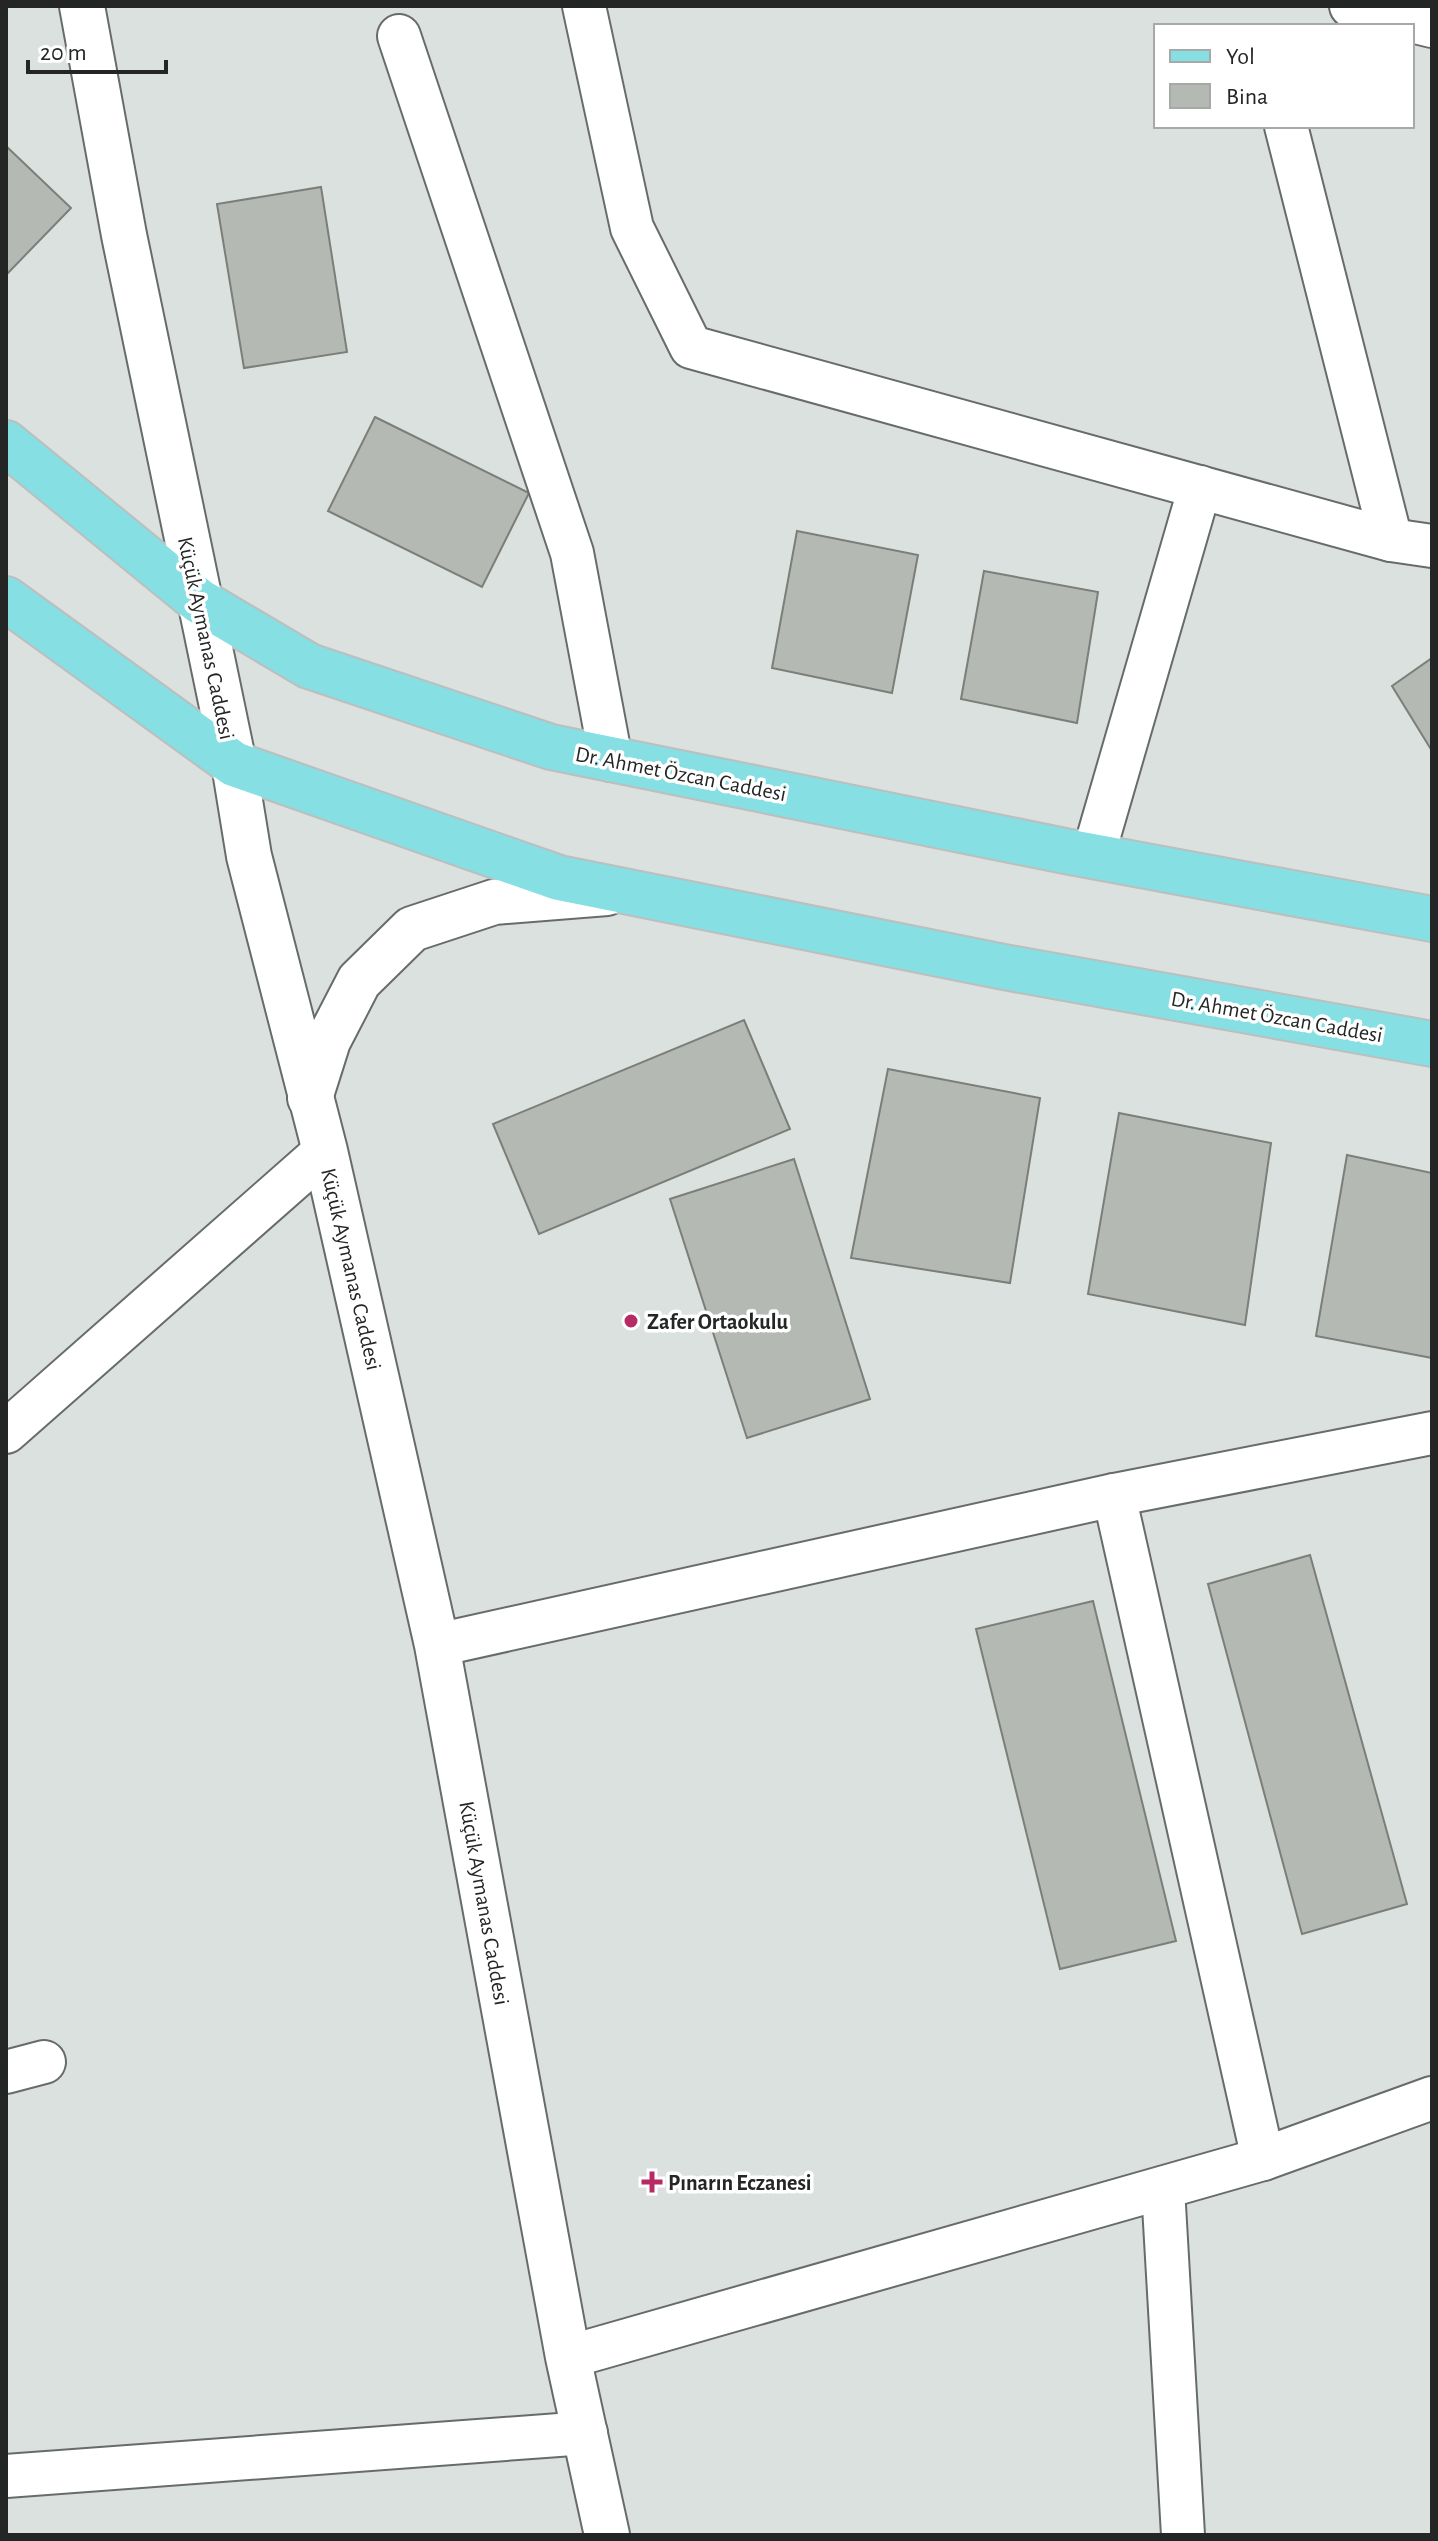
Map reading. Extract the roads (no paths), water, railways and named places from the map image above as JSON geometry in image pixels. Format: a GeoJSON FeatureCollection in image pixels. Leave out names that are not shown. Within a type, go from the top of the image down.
{"type":"FeatureCollection","features":[{"type":"Feature","properties":{"kind":"main road","name":"Dr. Ahmet Özcan Caddesi"},"geometry":{"type":"LineString","coordinates":[[6,443],[199,601],[309,666],[551,747],[1093,856],[1432,919]]}},
{"type":"Feature","properties":{"kind":"main road","name":"Dr. Ahmet Özcan Caddesi"},"geometry":{"type":"LineString","coordinates":[[6,599],[234,764],[559,878],[1004,967],[1432,1044]]}},
{"type":"Feature","properties":{"kind":"street","name":"Küçük Aymanas Caddesi"},"geometry":{"type":"LineString","coordinates":[[82,6],[124,235],[234,764],[249,856],[325,1151],[437,1645],[568,2357],[607,2535]]}},
{"type":"Feature","properties":{"kind":"street"},"geometry":{"type":"LineString","coordinates":[[584,6],[632,228],[691,347],[1391,540],[1432,546]]}},
{"type":"Feature","properties":{"kind":"street"},"geometry":{"type":"LineString","coordinates":[[1351,13],[1432,26]]}},
{"type":"Feature","properties":{"kind":"street"},"geometry":{"type":"LineString","coordinates":[[399,36],[572,553],[611,760]]}},
{"type":"Feature","properties":{"kind":"street"},"geometry":{"type":"LineString","coordinates":[[1287,128],[1391,540]]}},
{"type":"Feature","properties":{"kind":"street"},"geometry":{"type":"LineString","coordinates":[[1093,856],[1200,487]]}},
{"type":"Feature","properties":{"kind":"street"},"geometry":{"type":"LineString","coordinates":[[310,1098],[328,1041],[359,981],[412,929],[494,902],[629,892]]}},
{"type":"Feature","properties":{"kind":"street"},"geometry":{"type":"LineString","coordinates":[[6,1432],[325,1151]]}},
{"type":"Feature","properties":{"kind":"street"},"geometry":{"type":"LineString","coordinates":[[437,1645],[1114,1495],[1432,1433]]}},
{"type":"Feature","properties":{"kind":"street"},"geometry":{"type":"LineString","coordinates":[[1114,1495],[1263,2159]]}},
{"type":"Feature","properties":{"kind":"street"},"geometry":{"type":"LineString","coordinates":[[568,2357],[1263,2159],[1432,2098]]}},
{"type":"Feature","properties":{"kind":"street"},"geometry":{"type":"LineString","coordinates":[[1163,2188],[1183,2535]]}},
{"type":"Feature","properties":{"kind":"street"},"geometry":{"type":"LineString","coordinates":[[6,2476],[586,2433]]}},
{"type":"Feature","properties":{"kind":"place","name":"Zafer Ortaokulu"},"geometry":{"type":"Point","coordinates":[631,1321]}},
{"type":"Feature","properties":{"kind":"place","name":"Pınarın Eczanesi"},"geometry":{"type":"Point","coordinates":[652,2182]}}]}
